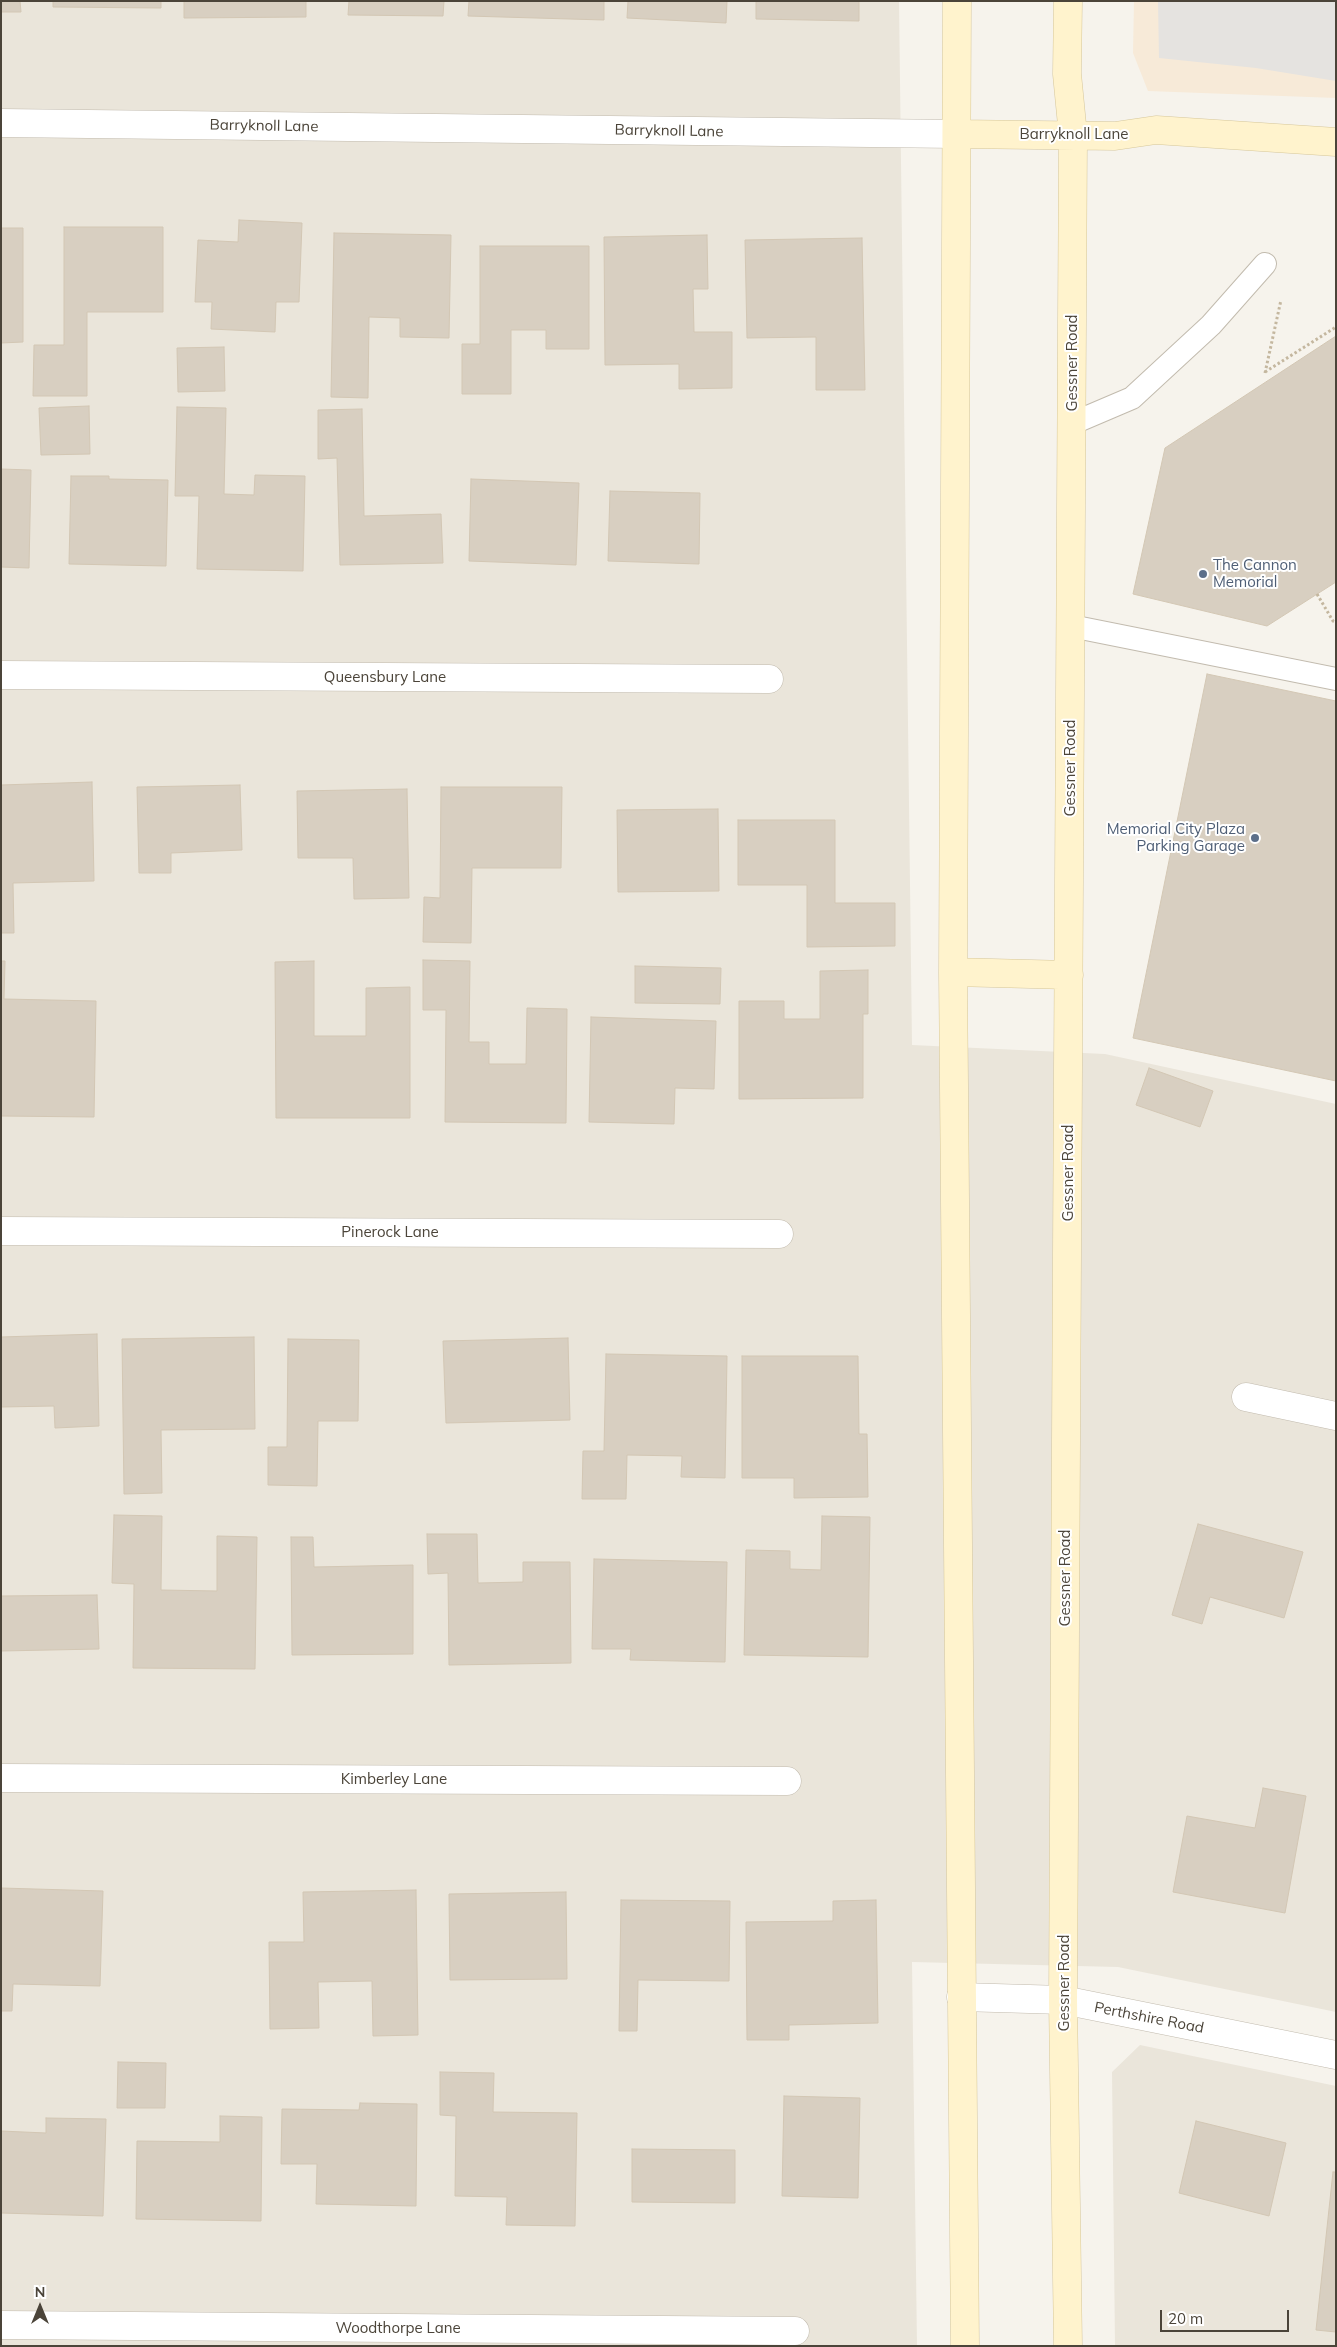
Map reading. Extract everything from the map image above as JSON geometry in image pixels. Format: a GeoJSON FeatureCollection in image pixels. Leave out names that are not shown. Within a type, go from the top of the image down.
{"type":"FeatureCollection","features":[{"type":"Feature","properties":{"kind":"main road"},"geometry":{"type":"LineString","coordinates":[[957,1],[953,972],[965,2346]]}},
{"type":"Feature","properties":{"kind":"main road","name":"Gessner Road"},"geometry":{"type":"LineString","coordinates":[[1068,1],[1067,74],[1073,135],[1063,2000],[1068,2346]]}},
{"type":"Feature","properties":{"kind":"main road","name":"Barryknoll Lane"},"geometry":{"type":"LineString","coordinates":[[957,134],[1115,136],[1156,130],[1336,142]]}},
{"type":"Feature","properties":{"kind":"main road"},"geometry":{"type":"LineString","coordinates":[[953,972],[1069,975]]}},
{"type":"Feature","properties":{"kind":"street","name":"Barryknoll Lane"},"geometry":{"type":"LineString","coordinates":[[1,123],[957,134]]}},
{"type":"Feature","properties":{"kind":"street","name":"Queensbury Lane"},"geometry":{"type":"LineString","coordinates":[[1,674],[769,679]]}},
{"type":"Feature","properties":{"kind":"street","name":"Pinerock Lane"},"geometry":{"type":"LineString","coordinates":[[1,1231],[779,1234]]}},
{"type":"Feature","properties":{"kind":"street"},"geometry":{"type":"LineString","coordinates":[[1246,1397],[1336,1416]]}},
{"type":"Feature","properties":{"kind":"street","name":"Kimberley Lane"},"geometry":{"type":"LineString","coordinates":[[1,1778],[786,1781]]}},
{"type":"Feature","properties":{"kind":"street","name":"Perthshire Road"},"geometry":{"type":"LineString","coordinates":[[961,1997],[1063,2000],[1336,2055]]}},
{"type":"Feature","properties":{"kind":"street","name":"Woodthorpe Lane"},"geometry":{"type":"LineString","coordinates":[[1,2325],[795,2332]]}},
{"type":"Feature","properties":{"kind":"lane"},"geometry":{"type":"LineString","coordinates":[[1071,424],[1132,398],[1211,325],[1265,264]]}},
{"type":"Feature","properties":{"kind":"lane"},"geometry":{"type":"LineString","coordinates":[[1070,626],[1336,679]]}},
{"type":"Feature","properties":{"kind":"path"},"geometry":{"type":"LineString","coordinates":[[1282,296],[1265,372],[1336,326]]}},
{"type":"Feature","properties":{"kind":"path"},"geometry":{"type":"LineString","coordinates":[[1317,594],[1333,622],[1336,622]]}},
{"type":"Feature","properties":{"kind":"shaded area"},"geometry":{"type":"Polygon","coordinates":[[[1,1],[899,1],[912,1045],[1105,1054],[1336,1104],[1336,2012],[1118,1967],[912,1962],[917,2346],[1,2346],[1,1]]]}},
{"type":"Feature","properties":{"kind":"shaded area"},"geometry":{"type":"Polygon","coordinates":[[[1134,1],[1336,1],[1336,98],[1148,91],[1133,53],[1134,1]]]}},
{"type":"Feature","properties":{"kind":"shaded area"},"geometry":{"type":"Polygon","coordinates":[[[1158,1],[1336,1],[1336,81],[1256,68],[1159,58],[1158,1]]]}},
{"type":"Feature","properties":{"kind":"shaded area"},"geometry":{"type":"Polygon","coordinates":[[[1140,2045],[1336,2086],[1336,2346],[1115,2346],[1112,2072],[1140,2045]]]}},
{"type":"Feature","properties":{"kind":"building"},"geometry":{"type":"Polygon","coordinates":[[[1,1],[20,1],[21,12],[1,12],[1,1]]]}},
{"type":"Feature","properties":{"kind":"building"},"geometry":{"type":"Polygon","coordinates":[[[53,1],[161,1],[161,8],[53,7],[53,1]]]}},
{"type":"Feature","properties":{"kind":"building"},"geometry":{"type":"Polygon","coordinates":[[[184,1],[306,1],[306,17],[184,18],[184,1]]]}},
{"type":"Feature","properties":{"kind":"building"},"geometry":{"type":"Polygon","coordinates":[[[349,1],[444,1],[443,16],[348,15],[349,1]]]}},
{"type":"Feature","properties":{"kind":"building"},"geometry":{"type":"Polygon","coordinates":[[[469,1],[604,1],[604,20],[468,16],[469,1]]]}},
{"type":"Feature","properties":{"kind":"building"},"geometry":{"type":"Polygon","coordinates":[[[628,1],[727,1],[726,23],[627,18],[628,1]]]}},
{"type":"Feature","properties":{"kind":"building"},"geometry":{"type":"Polygon","coordinates":[[[756,1],[859,1],[859,21],[756,19],[756,1]]]}},
{"type":"Feature","properties":{"kind":"building"},"geometry":{"type":"Polygon","coordinates":[[[239,220],[302,223],[299,302],[276,302],[275,332],[211,329],[212,302],[195,302],[198,240],[238,242],[239,220]]]}},
{"type":"Feature","properties":{"kind":"building"},"geometry":{"type":"Polygon","coordinates":[[[64,227],[163,227],[163,312],[87,312],[87,396],[33,396],[34,345],[64,345],[64,227]]]}},
{"type":"Feature","properties":{"kind":"building"},"geometry":{"type":"Polygon","coordinates":[[[1,228],[23,228],[23,342],[1,343],[1,228]]]}},
{"type":"Feature","properties":{"kind":"building"},"geometry":{"type":"Polygon","coordinates":[[[334,233],[451,235],[449,338],[400,337],[400,318],[369,317],[368,398],[331,397],[334,233]]]}},
{"type":"Feature","properties":{"kind":"building"},"geometry":{"type":"Polygon","coordinates":[[[707,235],[708,289],[693,289],[694,332],[732,332],[732,388],[679,389],[679,364],[605,365],[604,237],[707,235]]]}},
{"type":"Feature","properties":{"kind":"building"},"geometry":{"type":"Polygon","coordinates":[[[862,238],[865,390],[816,390],[816,337],[747,338],[745,240],[862,238]]]}},
{"type":"Feature","properties":{"kind":"building"},"geometry":{"type":"Polygon","coordinates":[[[480,246],[589,246],[589,349],[546,349],[546,330],[511,330],[511,394],[462,394],[462,344],[480,344],[480,246]]]}},
{"type":"Feature","properties":{"kind":"building"},"geometry":{"type":"Polygon","coordinates":[[[1336,336],[1336,582],[1267,626],[1133,594],[1165,448],[1336,336]]]}},
{"type":"Feature","properties":{"kind":"building"},"geometry":{"type":"Polygon","coordinates":[[[224,347],[225,391],[178,392],[177,348],[224,347]]]}},
{"type":"Feature","properties":{"kind":"building"},"geometry":{"type":"Polygon","coordinates":[[[89,406],[90,454],[41,455],[39,408],[89,406]]]}},
{"type":"Feature","properties":{"kind":"building"},"geometry":{"type":"Polygon","coordinates":[[[177,407],[226,408],[224,494],[254,495],[255,475],[305,476],[303,571],[197,569],[199,496],[175,496],[177,407]]]}},
{"type":"Feature","properties":{"kind":"building"},"geometry":{"type":"Polygon","coordinates":[[[362,409],[364,516],[441,514],[443,563],[340,565],[337,458],[318,459],[318,410],[362,409]]]}},
{"type":"Feature","properties":{"kind":"building"},"geometry":{"type":"Polygon","coordinates":[[[1,469],[31,470],[29,568],[1,567],[1,469]]]}},
{"type":"Feature","properties":{"kind":"building"},"geometry":{"type":"Polygon","coordinates":[[[71,476],[109,476],[109,479],[168,480],[166,566],[69,564],[71,476]]]}},
{"type":"Feature","properties":{"kind":"building"},"geometry":{"type":"Polygon","coordinates":[[[471,479],[579,483],[576,565],[469,561],[471,479]]]}},
{"type":"Feature","properties":{"kind":"building"},"geometry":{"type":"Polygon","coordinates":[[[610,491],[700,493],[699,564],[608,561],[610,491]]]}},
{"type":"Feature","properties":{"kind":"building","name":"Memorial City Plaza Parking Garage"},"geometry":{"type":"Polygon","coordinates":[[[1207,674],[1336,701],[1336,1081],[1133,1038],[1207,674]]]}},
{"type":"Feature","properties":{"kind":"building"},"geometry":{"type":"Polygon","coordinates":[[[92,782],[94,881],[13,883],[14,933],[1,933],[1,785],[92,782]]]}},
{"type":"Feature","properties":{"kind":"building"},"geometry":{"type":"Polygon","coordinates":[[[240,785],[242,850],[171,853],[171,873],[139,873],[137,787],[240,785]]]}},
{"type":"Feature","properties":{"kind":"building"},"geometry":{"type":"Polygon","coordinates":[[[441,787],[562,787],[561,868],[472,868],[471,943],[423,942],[424,897],[440,898],[441,787]]]}},
{"type":"Feature","properties":{"kind":"building"},"geometry":{"type":"Polygon","coordinates":[[[407,789],[409,898],[354,899],[353,858],[298,858],[297,791],[407,789]]]}},
{"type":"Feature","properties":{"kind":"building"},"geometry":{"type":"Polygon","coordinates":[[[718,809],[719,891],[618,892],[617,810],[718,809]]]}},
{"type":"Feature","properties":{"kind":"building"},"geometry":{"type":"Polygon","coordinates":[[[738,820],[835,820],[835,903],[895,903],[895,946],[807,947],[807,885],[738,885],[738,820]]]}},
{"type":"Feature","properties":{"kind":"building"},"geometry":{"type":"Polygon","coordinates":[[[423,960],[470,961],[469,1042],[489,1042],[489,1064],[526,1064],[527,1008],[567,1009],[566,1123],[445,1122],[446,1010],[423,1010],[423,960]]]}},
{"type":"Feature","properties":{"kind":"building"},"geometry":{"type":"Polygon","coordinates":[[[1,961],[5,961],[4,999],[96,1001],[94,1117],[1,1116],[1,961]]]}},
{"type":"Feature","properties":{"kind":"building"},"geometry":{"type":"Polygon","coordinates":[[[314,961],[314,1036],[366,1036],[366,988],[410,987],[410,1118],[276,1118],[275,962],[314,961]]]}},
{"type":"Feature","properties":{"kind":"building"},"geometry":{"type":"Polygon","coordinates":[[[635,966],[721,968],[720,1004],[635,1003],[635,966]]]}},
{"type":"Feature","properties":{"kind":"building"},"geometry":{"type":"Polygon","coordinates":[[[868,970],[868,1014],[863,1014],[863,1098],[739,1099],[739,1001],[784,1001],[784,1019],[820,1019],[820,971],[868,970]]]}},
{"type":"Feature","properties":{"kind":"building"},"geometry":{"type":"Polygon","coordinates":[[[591,1017],[716,1021],[714,1089],[675,1088],[674,1124],[589,1122],[591,1017]]]}},
{"type":"Feature","properties":{"kind":"building"},"geometry":{"type":"Polygon","coordinates":[[[1149,1068],[1213,1091],[1200,1127],[1136,1105],[1149,1068]]]}},
{"type":"Feature","properties":{"kind":"building"},"geometry":{"type":"Polygon","coordinates":[[[97,1334],[99,1426],[55,1428],[54,1406],[1,1407],[1,1337],[97,1334]]]}},
{"type":"Feature","properties":{"kind":"building"},"geometry":{"type":"Polygon","coordinates":[[[254,1337],[255,1429],[161,1430],[162,1493],[124,1494],[122,1339],[254,1337]]]}},
{"type":"Feature","properties":{"kind":"building"},"geometry":{"type":"Polygon","coordinates":[[[568,1338],[570,1420],[446,1423],[443,1341],[568,1338]]]}},
{"type":"Feature","properties":{"kind":"building"},"geometry":{"type":"Polygon","coordinates":[[[288,1339],[359,1340],[358,1421],[318,1421],[317,1486],[268,1485],[268,1447],[287,1447],[288,1339]]]}},
{"type":"Feature","properties":{"kind":"building"},"geometry":{"type":"Polygon","coordinates":[[[606,1354],[727,1356],[725,1478],[681,1477],[682,1456],[627,1455],[626,1499],[582,1499],[583,1451],[604,1451],[606,1354]]]}},
{"type":"Feature","properties":{"kind":"building"},"geometry":{"type":"Polygon","coordinates":[[[742,1356],[858,1356],[859,1434],[867,1434],[868,1497],[794,1498],[794,1478],[742,1478],[742,1356]]]}},
{"type":"Feature","properties":{"kind":"building"},"geometry":{"type":"Polygon","coordinates":[[[114,1515],[162,1516],[161,1590],[217,1591],[217,1536],[257,1537],[255,1669],[133,1668],[134,1584],[112,1583],[114,1515]]]}},
{"type":"Feature","properties":{"kind":"building"},"geometry":{"type":"Polygon","coordinates":[[[822,1516],[870,1517],[868,1657],[744,1655],[746,1550],[790,1551],[790,1569],[821,1570],[822,1516]]]}},
{"type":"Feature","properties":{"kind":"building"},"geometry":{"type":"Polygon","coordinates":[[[1198,1524],[1303,1552],[1284,1618],[1210,1597],[1202,1624],[1172,1615],[1198,1524]]]}},
{"type":"Feature","properties":{"kind":"building"},"geometry":{"type":"Polygon","coordinates":[[[427,1534],[477,1534],[478,1583],[523,1582],[523,1562],[570,1562],[571,1663],[449,1665],[448,1573],[428,1574],[427,1534]]]}},
{"type":"Feature","properties":{"kind":"building"},"geometry":{"type":"Polygon","coordinates":[[[291,1537],[313,1537],[314,1567],[413,1565],[413,1654],[292,1655],[291,1537]]]}},
{"type":"Feature","properties":{"kind":"building"},"geometry":{"type":"Polygon","coordinates":[[[594,1559],[727,1562],[725,1662],[630,1660],[631,1649],[592,1649],[594,1559]]]}},
{"type":"Feature","properties":{"kind":"building"},"geometry":{"type":"Polygon","coordinates":[[[97,1595],[99,1649],[1,1651],[1,1596],[97,1595]]]}},
{"type":"Feature","properties":{"kind":"building"},"geometry":{"type":"Polygon","coordinates":[[[1263,1788],[1306,1796],[1285,1913],[1173,1892],[1187,1816],[1255,1828],[1263,1788]]]}},
{"type":"Feature","properties":{"kind":"building"},"geometry":{"type":"Polygon","coordinates":[[[1,1888],[103,1891],[100,1986],[13,1984],[12,2011],[1,2011],[1,1888]]]}},
{"type":"Feature","properties":{"kind":"building"},"geometry":{"type":"Polygon","coordinates":[[[416,1890],[418,2035],[373,2036],[372,1981],[318,1982],[319,2028],[270,2029],[269,1942],[304,1942],[303,1892],[416,1890]]]}},
{"type":"Feature","properties":{"kind":"building"},"geometry":{"type":"Polygon","coordinates":[[[566,1892],[567,1979],[450,1980],[449,1894],[566,1892]]]}},
{"type":"Feature","properties":{"kind":"building"},"geometry":{"type":"Polygon","coordinates":[[[621,1900],[730,1901],[729,1981],[638,1980],[637,2031],[619,2031],[621,1900]]]}},
{"type":"Feature","properties":{"kind":"building"},"geometry":{"type":"Polygon","coordinates":[[[876,1900],[878,2023],[789,2025],[789,2040],[747,2040],[746,1922],[833,1921],[833,1901],[876,1900]]]}},
{"type":"Feature","properties":{"kind":"building"},"geometry":{"type":"Polygon","coordinates":[[[118,2062],[166,2063],[165,2108],[117,2108],[118,2062]]]}},
{"type":"Feature","properties":{"kind":"building"},"geometry":{"type":"Polygon","coordinates":[[[440,2072],[494,2073],[493,2112],[577,2113],[575,2226],[506,2225],[507,2197],[455,2196],[456,2116],[440,2115],[440,2072]]]}},
{"type":"Feature","properties":{"kind":"building"},"geometry":{"type":"Polygon","coordinates":[[[784,2096],[860,2098],[858,2198],[782,2196],[784,2096]]]}},
{"type":"Feature","properties":{"kind":"building"},"geometry":{"type":"Polygon","coordinates":[[[360,2103],[417,2104],[416,2206],[316,2204],[317,2164],[281,2164],[282,2109],[359,2110],[360,2103]]]}},
{"type":"Feature","properties":{"kind":"building"},"geometry":{"type":"Polygon","coordinates":[[[220,2116],[262,2117],[261,2221],[136,2219],[137,2141],[220,2142],[220,2116]]]}},
{"type":"Feature","properties":{"kind":"building"},"geometry":{"type":"Polygon","coordinates":[[[46,2118],[106,2119],[103,2216],[1,2213],[1,2131],[46,2133],[46,2118]]]}},
{"type":"Feature","properties":{"kind":"building"},"geometry":{"type":"Polygon","coordinates":[[[1196,2121],[1286,2143],[1269,2216],[1179,2193],[1196,2121]]]}},
{"type":"Feature","properties":{"kind":"building"},"geometry":{"type":"Polygon","coordinates":[[[632,2149],[735,2150],[735,2203],[632,2202],[632,2149]]]}},
{"type":"Feature","properties":{"kind":"building"},"geometry":{"type":"Polygon","coordinates":[[[1333,2172],[1336,2172],[1336,2332],[1316,2330],[1333,2172]]]}},
{"type":"Feature","properties":{"kind":"place","name":"The Cannon Memorial"},"geometry":{"type":"Point","coordinates":[1203,574]}},
{"type":"Feature","properties":{"kind":"place","name":"Memorial City Plaza Parking Garage"},"geometry":{"type":"Point","coordinates":[1255,838]}}]}
